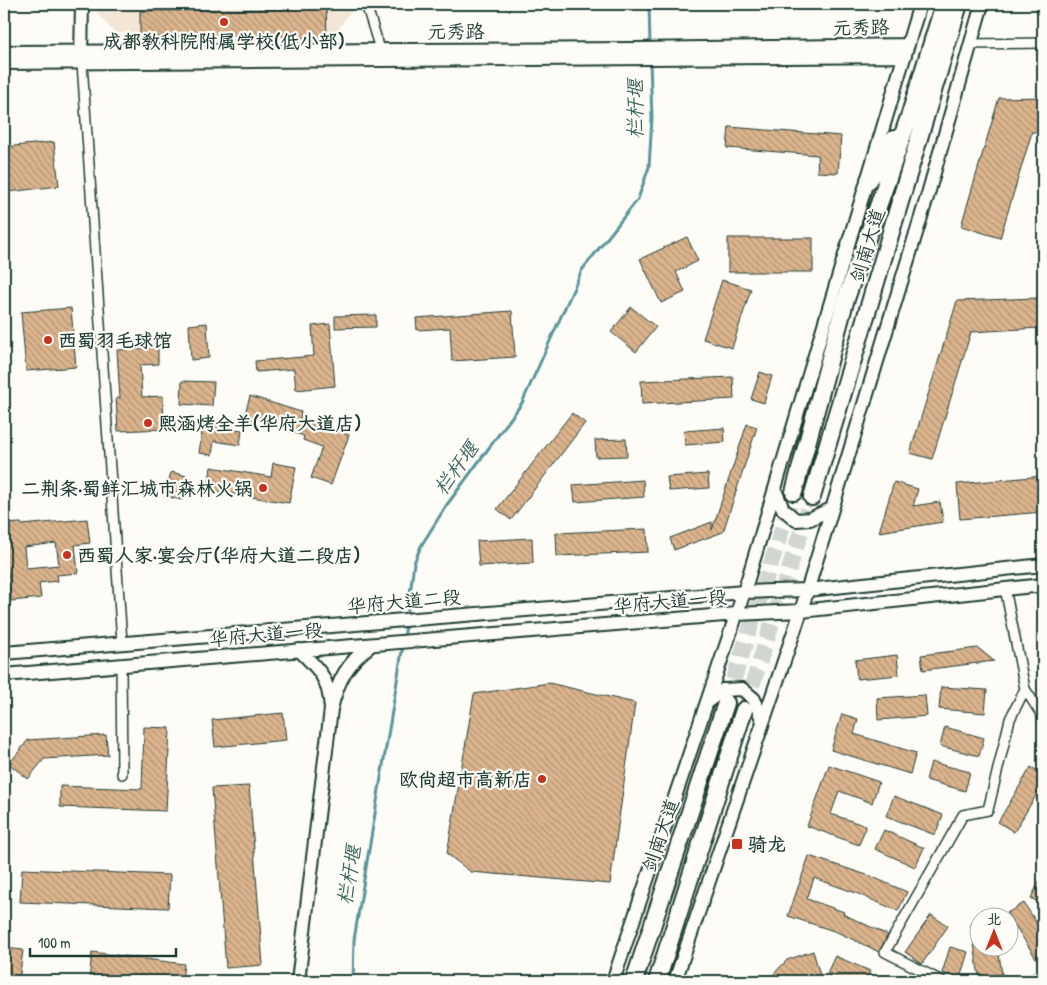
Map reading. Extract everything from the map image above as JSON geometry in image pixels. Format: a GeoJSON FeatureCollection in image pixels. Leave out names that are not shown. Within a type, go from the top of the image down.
{"type":"FeatureCollection","features":[{"type":"Feature","properties":{"kind":"highway","name":"剑南大道"},"geometry":{"type":"LineString","coordinates":[[794,492],[845,302],[910,114],[944,4]]}},
{"type":"Feature","properties":{"kind":"highway","name":"剑南大道"},"geometry":{"type":"LineString","coordinates":[[812,497],[959,4]]}},
{"type":"Feature","properties":{"kind":"highway"},"geometry":{"type":"LineString","coordinates":[[869,180],[910,114]]}},
{"type":"Feature","properties":{"kind":"highway","name":"剑南大道"},"geometry":{"type":"LineString","coordinates":[[634,981],[726,703]]}},
{"type":"Feature","properties":{"kind":"highway"},"geometry":{"type":"LineString","coordinates":[[657,981],[744,710]]}},
{"type":"Feature","properties":{"kind":"main road"},"geometry":{"type":"LineString","coordinates":[[81,57],[82,4]]}},
{"type":"Feature","properties":{"kind":"main road"},"geometry":{"type":"LineString","coordinates":[[613,981],[744,592],[869,180],[920,4]]}},
{"type":"Feature","properties":{"kind":"main road"},"geometry":{"type":"LineString","coordinates":[[675,981],[762,719],[801,611],[928,194],[982,4]]}},
{"type":"Feature","properties":{"kind":"main road","name":"元秀路"},"geometry":{"type":"LineString","coordinates":[[4,63],[81,57],[906,51]]}},
{"type":"Feature","properties":{"kind":"main road","name":"元秀路"},"geometry":{"type":"LineString","coordinates":[[4,52],[81,57]]}},
{"type":"Feature","properties":{"kind":"main road"},"geometry":{"type":"LineString","coordinates":[[775,490],[783,509],[796,520],[810,519],[831,510]]}},
{"type":"Feature","properties":{"kind":"main road"},"geometry":{"type":"LineString","coordinates":[[807,590],[1043,565]]}},
{"type":"Feature","properties":{"kind":"main road","name":"华府大道一段"},"geometry":{"type":"LineString","coordinates":[[4,675],[736,614],[801,611],[1043,585]]}},
{"type":"Feature","properties":{"kind":"main road","name":"华府大道二段"},"geometry":{"type":"LineString","coordinates":[[4,653],[744,592],[807,590]]}},
{"type":"Feature","properties":{"kind":"main road"},"geometry":{"type":"LineString","coordinates":[[298,981],[331,709],[338,683],[347,668],[371,645]]}},
{"type":"Feature","properties":{"kind":"main road"},"geometry":{"type":"LineString","coordinates":[[299,650],[320,671],[326,681],[331,709]]}},
{"type":"Feature","properties":{"kind":"main road"},"geometry":{"type":"LineString","coordinates":[[707,702],[723,690],[742,690],[754,699],[762,719]]}},
{"type":"Feature","properties":{"kind":"street"},"geometry":{"type":"LineString","coordinates":[[366,4],[382,55]]}},
{"type":"Feature","properties":{"kind":"street"},"geometry":{"type":"LineString","coordinates":[[971,44],[1043,43]]}},
{"type":"Feature","properties":{"kind":"street"},"geometry":{"type":"LineString","coordinates":[[81,57],[122,642]]}},
{"type":"Feature","properties":{"kind":"street"},"geometry":{"type":"LineString","coordinates":[[1005,588],[1025,690],[1043,717]]}},
{"type":"Feature","properties":{"kind":"street"},"geometry":{"type":"LineString","coordinates":[[121,664],[122,774]]}},
{"type":"Feature","properties":{"kind":"street"},"geometry":{"type":"LineString","coordinates":[[942,981],[885,952],[963,815],[988,810],[1010,719],[1025,690]]}},
{"type":"Feature","properties":{"kind":"street"},"geometry":{"type":"LineString","coordinates":[[1030,981],[1043,975]]}},
{"type":"Feature","properties":{"kind":"shaded area","name":"成都教科院附属学校(低小部)"},"geometry":{"type":"Polygon","coordinates":[[[97,4],[348,4],[351,10],[337,32],[115,33],[97,13],[97,4]]]}},
{"type":"Feature","properties":{"kind":"building","name":"成都教科院附属学校(低小部)"},"geometry":{"type":"Polygon","coordinates":[[[283,4],[326,4],[327,38],[284,38],[284,36],[140,37],[140,11],[283,9],[283,4]]]}},
{"type":"Feature","properties":{"kind":"building"},"geometry":{"type":"Polygon","coordinates":[[[1043,97],[1043,132],[1032,132],[1000,238],[961,226],[999,98],[1043,97]]]}},
{"type":"Feature","properties":{"kind":"building"},"geometry":{"type":"Polygon","coordinates":[[[729,127],[841,136],[838,173],[817,172],[818,155],[727,148],[729,127]]]}},
{"type":"Feature","properties":{"kind":"building"},"geometry":{"type":"Polygon","coordinates":[[[54,142],[59,186],[8,192],[4,147],[54,142]]]}},
{"type":"Feature","properties":{"kind":"building"},"geometry":{"type":"Polygon","coordinates":[[[687,237],[698,261],[676,272],[685,292],[661,303],[640,259],[687,237]]]}},
{"type":"Feature","properties":{"kind":"building"},"geometry":{"type":"Polygon","coordinates":[[[728,238],[813,238],[813,272],[728,272],[728,238]]]}},
{"type":"Feature","properties":{"kind":"building"},"geometry":{"type":"Polygon","coordinates":[[[722,280],[751,289],[732,348],[703,339],[722,280]]]}},
{"type":"Feature","properties":{"kind":"building"},"geometry":{"type":"Polygon","coordinates":[[[1038,298],[1039,328],[971,332],[932,459],[910,453],[957,301],[1038,298]]]}},
{"type":"Feature","properties":{"kind":"building"},"geometry":{"type":"Polygon","coordinates":[[[631,307],[656,327],[636,352],[611,332],[631,307]]]}},
{"type":"Feature","properties":{"kind":"building","name":"西蜀羽毛球馆"},"geometry":{"type":"Polygon","coordinates":[[[71,308],[76,367],[26,371],[21,312],[71,308]]]}},
{"type":"Feature","properties":{"kind":"building"},"geometry":{"type":"Polygon","coordinates":[[[512,311],[515,357],[452,361],[450,328],[417,330],[416,318],[512,311]]]}},
{"type":"Feature","properties":{"kind":"building"},"geometry":{"type":"Polygon","coordinates":[[[376,315],[376,327],[335,328],[335,316],[376,315]]]}},
{"type":"Feature","properties":{"kind":"building"},"geometry":{"type":"Polygon","coordinates":[[[207,323],[209,358],[191,360],[189,325],[207,323]]]}},
{"type":"Feature","properties":{"kind":"building"},"geometry":{"type":"Polygon","coordinates":[[[330,324],[335,386],[296,390],[294,369],[256,372],[255,361],[314,356],[312,326],[330,324]]]}},
{"type":"Feature","properties":{"kind":"building"},"geometry":{"type":"Polygon","coordinates":[[[158,348],[158,364],[140,365],[142,397],[163,396],[164,429],[118,431],[116,398],[120,398],[117,350],[158,348]]]}},
{"type":"Feature","properties":{"kind":"building"},"geometry":{"type":"Polygon","coordinates":[[[760,372],[772,376],[764,403],[751,399],[760,372]]]}},
{"type":"Feature","properties":{"kind":"building"},"geometry":{"type":"Polygon","coordinates":[[[733,377],[734,399],[642,404],[641,381],[733,377]]]}},
{"type":"Feature","properties":{"kind":"building"},"geometry":{"type":"Polygon","coordinates":[[[182,381],[214,382],[212,406],[181,404],[182,381]]]}},
{"type":"Feature","properties":{"kind":"building"},"geometry":{"type":"Polygon","coordinates":[[[250,396],[301,412],[300,418],[349,435],[331,485],[311,478],[322,447],[303,440],[304,436],[244,417],[250,396]]]}},
{"type":"Feature","properties":{"kind":"building"},"geometry":{"type":"Polygon","coordinates":[[[572,413],[585,423],[511,520],[497,509],[572,413]]]}},
{"type":"Feature","properties":{"kind":"building"},"geometry":{"type":"Polygon","coordinates":[[[747,424],[757,427],[723,532],[674,550],[670,538],[712,522],[712,530],[747,424]]]}},
{"type":"Feature","properties":{"kind":"building"},"geometry":{"type":"Polygon","coordinates":[[[203,425],[242,430],[240,445],[214,441],[212,455],[199,453],[203,425]]]}},
{"type":"Feature","properties":{"kind":"building"},"geometry":{"type":"Polygon","coordinates":[[[724,428],[725,442],[685,445],[684,431],[724,428]]]}},
{"type":"Feature","properties":{"kind":"building"},"geometry":{"type":"Polygon","coordinates":[[[626,439],[627,456],[596,457],[595,440],[626,439]]]}},
{"type":"Feature","properties":{"kind":"building"},"geometry":{"type":"Polygon","coordinates":[[[273,463],[296,467],[289,503],[208,490],[211,467],[271,477],[273,463]]]}},
{"type":"Feature","properties":{"kind":"building"},"geometry":{"type":"Polygon","coordinates":[[[171,472],[187,476],[182,500],[165,496],[171,472]]]}},
{"type":"Feature","properties":{"kind":"building"},"geometry":{"type":"Polygon","coordinates":[[[708,474],[709,488],[669,491],[667,477],[708,474]]]}},
{"type":"Feature","properties":{"kind":"building"},"geometry":{"type":"Polygon","coordinates":[[[1043,476],[1043,512],[960,519],[957,484],[1043,476]]]}},
{"type":"Feature","properties":{"kind":"building"},"geometry":{"type":"Polygon","coordinates":[[[643,480],[644,497],[575,502],[573,485],[643,480]]]}},
{"type":"Feature","properties":{"kind":"building"},"geometry":{"type":"Polygon","coordinates":[[[894,482],[918,489],[913,506],[940,502],[943,522],[879,532],[894,482]]]}},
{"type":"Feature","properties":{"kind":"building","name":"西蜀人家·宴会厅(华府大道二段店)"},"geometry":{"type":"Polygon","coordinates":[[[87,519],[90,543],[75,545],[78,573],[57,575],[58,581],[39,583],[41,598],[11,601],[8,572],[4,573],[4,524],[21,523],[22,525],[87,519]],[[56,543],[24,547],[26,568],[59,565],[56,543]]]}},
{"type":"Feature","properties":{"kind":"building"},"geometry":{"type":"Polygon","coordinates":[[[647,529],[648,552],[557,556],[556,533],[647,529]]]}},
{"type":"Feature","properties":{"kind":"building"},"geometry":{"type":"Polygon","coordinates":[[[532,538],[533,563],[479,566],[477,541],[532,538]]]}},
{"type":"Feature","properties":{"kind":"building"},"geometry":{"type":"Polygon","coordinates":[[[978,648],[994,661],[923,670],[921,655],[978,648]]]}},
{"type":"Feature","properties":{"kind":"building"},"geometry":{"type":"Polygon","coordinates":[[[897,655],[899,675],[857,679],[855,660],[897,655]]]}},
{"type":"Feature","properties":{"kind":"building","name":"欧尚超市高新店"},"geometry":{"type":"Polygon","coordinates":[[[549,683],[635,703],[610,884],[471,872],[447,854],[474,694],[549,683]]]}},
{"type":"Feature","properties":{"kind":"building"},"geometry":{"type":"Polygon","coordinates":[[[941,687],[987,690],[985,713],[939,709],[941,687]]]}},
{"type":"Feature","properties":{"kind":"building"},"geometry":{"type":"Polygon","coordinates":[[[925,695],[927,716],[878,720],[877,698],[925,695]]]}},
{"type":"Feature","properties":{"kind":"building"},"geometry":{"type":"Polygon","coordinates":[[[283,713],[286,740],[215,747],[212,720],[283,713]]]}},
{"type":"Feature","properties":{"kind":"building"},"geometry":{"type":"Polygon","coordinates":[[[842,714],[858,719],[854,734],[916,753],[910,774],[831,750],[842,714]]]}},
{"type":"Feature","properties":{"kind":"building"},"geometry":{"type":"Polygon","coordinates":[[[144,727],[170,728],[166,811],[60,807],[60,786],[142,789],[144,727]]]}},
{"type":"Feature","properties":{"kind":"building"},"geometry":{"type":"Polygon","coordinates":[[[945,727],[984,738],[979,756],[940,746],[945,727]]]}},
{"type":"Feature","properties":{"kind":"building"},"geometry":{"type":"Polygon","coordinates":[[[106,735],[108,755],[44,759],[28,779],[9,764],[28,740],[106,735]]]}},
{"type":"Feature","properties":{"kind":"building"},"geometry":{"type":"Polygon","coordinates":[[[931,762],[970,772],[965,791],[926,780],[931,762]]]}},
{"type":"Feature","properties":{"kind":"building"},"geometry":{"type":"Polygon","coordinates":[[[829,765],[879,782],[872,803],[839,791],[831,814],[866,826],[859,845],[807,826],[829,765]]]}},
{"type":"Feature","properties":{"kind":"building"},"geometry":{"type":"Polygon","coordinates":[[[1031,767],[1043,774],[1043,784],[1014,832],[998,822],[1031,767]]]}},
{"type":"Feature","properties":{"kind":"building"},"geometry":{"type":"Polygon","coordinates":[[[249,786],[263,965],[226,968],[212,788],[249,786]]]}},
{"type":"Feature","properties":{"kind":"building"},"geometry":{"type":"Polygon","coordinates":[[[894,796],[943,815],[935,835],[886,816],[894,796]]]}},
{"type":"Feature","properties":{"kind":"building"},"geometry":{"type":"Polygon","coordinates":[[[884,830],[924,848],[915,867],[875,849],[884,830]]]}},
{"type":"Feature","properties":{"kind":"building"},"geometry":{"type":"Polygon","coordinates":[[[809,856],[870,876],[907,892],[898,911],[814,878],[807,899],[844,912],[843,914],[888,935],[879,952],[837,932],[788,916],[809,856]]]}},
{"type":"Feature","properties":{"kind":"building"},"geometry":{"type":"Polygon","coordinates":[[[22,869],[170,875],[168,908],[20,902],[22,869]]]}},
{"type":"Feature","properties":{"kind":"building"},"geometry":{"type":"Polygon","coordinates":[[[1043,874],[1043,905],[1031,898],[1043,874]]]}},
{"type":"Feature","properties":{"kind":"building"},"geometry":{"type":"Polygon","coordinates":[[[1024,903],[1043,933],[1043,969],[1020,933],[1020,908],[1016,908],[1024,903]]]}},
{"type":"Feature","properties":{"kind":"building"},"geometry":{"type":"Polygon","coordinates":[[[931,915],[948,926],[922,964],[905,952],[931,915]]]}},
{"type":"Feature","properties":{"kind":"building"},"geometry":{"type":"Polygon","coordinates":[[[950,947],[968,952],[960,978],[942,973],[950,947]]]}},
{"type":"Feature","properties":{"kind":"building"},"geometry":{"type":"Polygon","coordinates":[[[4,948],[23,950],[19,981],[4,981],[4,948]]]}},
{"type":"Feature","properties":{"kind":"building"},"geometry":{"type":"Polygon","coordinates":[[[813,951],[820,975],[800,981],[767,981],[787,960],[813,951]]]}},
{"type":"Feature","properties":{"kind":"building"},"geometry":{"type":"Polygon","coordinates":[[[92,952],[184,964],[182,981],[89,981],[92,952]]]}},
{"type":"Feature","properties":{"kind":"building"},"geometry":{"type":"Polygon","coordinates":[[[835,956],[870,971],[865,981],[846,981],[827,973],[835,956]]]}},
{"type":"Feature","properties":{"kind":"building"},"geometry":{"type":"Polygon","coordinates":[[[976,958],[1000,958],[1002,974],[979,977],[976,958]]]}},
{"type":"Feature","properties":{"kind":"waterway","name":"栏杆堰"},"geometry":{"type":"LineString","coordinates":[[649,4],[650,46]]}},
{"type":"Feature","properties":{"kind":"waterway","name":"栏杆堰"},"geometry":{"type":"LineString","coordinates":[[407,617],[414,563],[421,546],[446,506],[522,403],[582,270],[638,199],[649,167],[652,118],[650,62]]}},
{"type":"Feature","properties":{"kind":"waterway","name":"栏杆堰"},"geometry":{"type":"LineString","coordinates":[[404,639],[406,623]]}},
{"type":"Feature","properties":{"kind":"waterway","name":"栏杆堰"},"geometry":{"type":"LineString","coordinates":[[353,981],[354,940],[403,645]]}},
{"type":"Feature","properties":{"kind":"tunnel"},"geometry":{"type":"LineString","coordinates":[[726,703],[794,492]]}},
{"type":"Feature","properties":{"kind":"tunnel"},"geometry":{"type":"LineString","coordinates":[[745,708],[812,497]]}},
{"type":"Feature","properties":{"kind":"place","name":"成都教科院附属学校(低小部)"},"geometry":{"type":"Point","coordinates":[224,22]}},
{"type":"Feature","properties":{"kind":"place","name":"西蜀羽毛球馆"},"geometry":{"type":"Point","coordinates":[48,340]}},
{"type":"Feature","properties":{"kind":"place","name":"熙涵烤全羊(华府大道店)"},"geometry":{"type":"Point","coordinates":[148,423]}},
{"type":"Feature","properties":{"kind":"place","name":"二荆条·蜀鲜汇城市森林火锅"},"geometry":{"type":"Point","coordinates":[263,488]}},
{"type":"Feature","properties":{"kind":"place","name":"西蜀人家·宴会厅(华府大道二段店)"},"geometry":{"type":"Point","coordinates":[67,555]}},
{"type":"Feature","properties":{"kind":"place","name":"欧尚超市高新店"},"geometry":{"type":"Point","coordinates":[542,779]}},
{"type":"Feature","properties":{"kind":"place","name":"骑龙"},"geometry":{"type":"Point","coordinates":[737,844]}}]}
